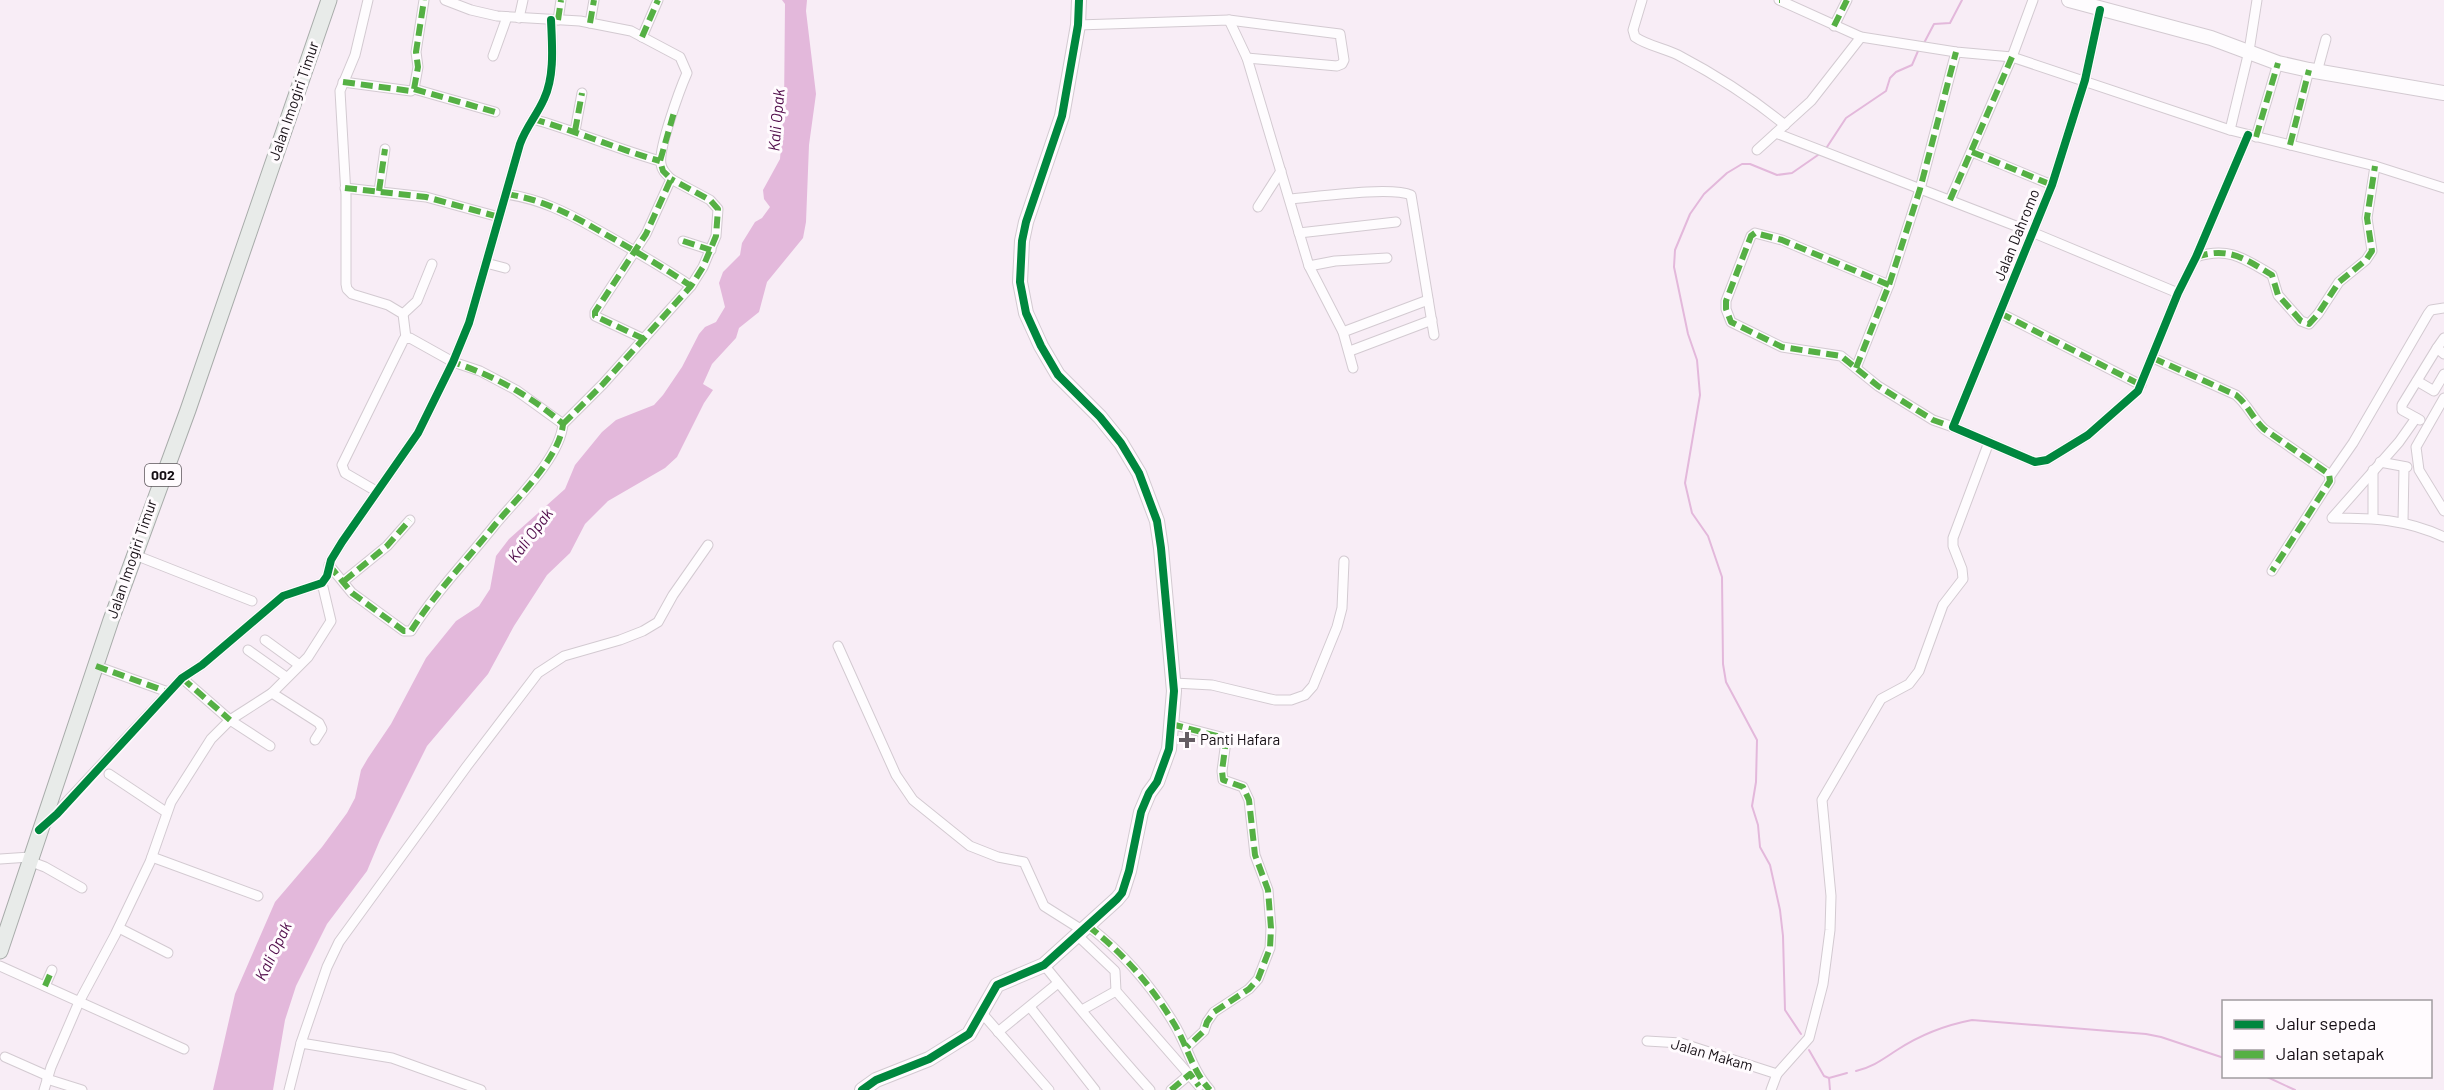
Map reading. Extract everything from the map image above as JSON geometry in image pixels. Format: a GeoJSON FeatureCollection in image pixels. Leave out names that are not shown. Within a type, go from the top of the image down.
{"type":"FeatureCollection","features":[{"type":"Feature","properties":{"kind":"main road","name":"Jalan Imogiri Timur"},"geometry":{"type":"LineString","coordinates":[[0,951],[4,929],[36,862],[39,830],[188,410],[329,0]]}},
{"type":"Feature","properties":{"kind":"street"},"geometry":{"type":"LineString","coordinates":[[368,0],[355,55],[340,92],[347,289],[352,294],[388,305],[403,314]]}},
{"type":"Feature","properties":{"kind":"street"},"geometry":{"type":"LineString","coordinates":[[414,89],[418,67],[416,52],[424,0]]}},
{"type":"Feature","properties":{"kind":"street"},"geometry":{"type":"LineString","coordinates":[[329,565],[352,593],[404,631],[411,631],[432,600],[543,467],[559,440],[563,424],[691,286],[716,236],[718,209],[711,200],[671,179],[663,171],[660,161],[669,125],[687,73],[680,57],[631,31],[590,23],[507,17],[471,10],[445,0]]}},
{"type":"Feature","properties":{"kind":"street"},"geometry":{"type":"LineString","coordinates":[[519,18],[523,0]]}},
{"type":"Feature","properties":{"kind":"street"},"geometry":{"type":"LineString","coordinates":[[39,830],[57,814],[168,692],[186,682],[202,665],[283,596],[322,583],[327,576],[329,565],[376,491],[418,433],[453,362],[469,323],[520,144],[546,96],[554,20],[561,0]]}},
{"type":"Feature","properties":{"kind":"street"},"geometry":{"type":"LineString","coordinates":[[590,23],[594,0]]}},
{"type":"Feature","properties":{"kind":"street"},"geometry":{"type":"LineString","coordinates":[[642,38],[658,0]]}},
{"type":"Feature","properties":{"kind":"street"},"geometry":{"type":"LineString","coordinates":[[862,1090],[876,1080],[929,1059],[969,1034],[997,984],[1044,965],[1122,893],[1141,812],[1149,793],[1158,782],[1169,749],[1174,683],[1157,521],[1139,473],[1121,443],[1100,417],[1058,375],[1041,346],[1026,313],[1021,292],[1020,264],[1026,222],[1062,116],[1078,25],[1079,0]]}},
{"type":"Feature","properties":{"kind":"street"},"geometry":{"type":"LineString","coordinates":[[1642,0],[1633,30],[1635,37],[1709,72],[1759,104],[1785,125]]}},
{"type":"Feature","properties":{"kind":"street"},"geometry":{"type":"LineString","coordinates":[[1779,0],[1861,37],[1956,52],[2012,57],[2230,130],[2375,166],[2444,188]]}},
{"type":"Feature","properties":{"kind":"street"},"geometry":{"type":"LineString","coordinates":[[1834,26],[1847,0]]}},
{"type":"Feature","properties":{"kind":"street"},"geometry":{"type":"LineString","coordinates":[[1950,200],[2012,57],[2033,0]]}},
{"type":"Feature","properties":{"kind":"street"},"geometry":{"type":"LineString","coordinates":[[2069,0],[2211,39],[2278,63],[2444,93]]}},
{"type":"Feature","properties":{"kind":"street"},"geometry":{"type":"LineString","coordinates":[[2230,130],[2249,51],[2257,0]]}},
{"type":"Feature","properties":{"kind":"street","name":"Jalan Dahromo"},"geometry":{"type":"LineString","coordinates":[[1953,427],[2052,185],[2085,80],[2100,10]]}},
{"type":"Feature","properties":{"kind":"street"},"geometry":{"type":"LineString","coordinates":[[494,56],[507,17]]}},
{"type":"Feature","properties":{"kind":"street"},"geometry":{"type":"LineString","coordinates":[[1078,25],[1228,20],[1340,34],[1344,60],[1337,66],[1247,58]]}},
{"type":"Feature","properties":{"kind":"street"},"geometry":{"type":"LineString","coordinates":[[1228,20],[1247,58],[1309,266],[1343,332],[1353,368]]}},
{"type":"Feature","properties":{"kind":"street"},"geometry":{"type":"LineString","coordinates":[[1757,150],[1811,101],[1861,37]]}},
{"type":"Feature","properties":{"kind":"street"},"geometry":{"type":"LineString","coordinates":[[2290,146],[2313,71],[2326,39]]}},
{"type":"Feature","properties":{"kind":"street"},"geometry":{"type":"LineString","coordinates":[[1856,368],[1889,285],[1920,189],[1956,52]]}},
{"type":"Feature","properties":{"kind":"street"},"geometry":{"type":"LineString","coordinates":[[1889,285],[1782,240],[1757,233],[1751,236],[1726,301],[1726,309],[1731,322],[1782,346],[1841,356],[1878,386],[1933,420],[2035,462],[2047,459],[2088,435],[2138,391],[2178,293],[2252,136],[2278,63]]}},
{"type":"Feature","properties":{"kind":"street"},"geometry":{"type":"LineString","coordinates":[[343,82],[385,89],[411,91],[414,89],[495,112]]}},
{"type":"Feature","properties":{"kind":"street"},"geometry":{"type":"LineString","coordinates":[[576,131],[582,93]]}},
{"type":"Feature","properties":{"kind":"street"},"geometry":{"type":"LineString","coordinates":[[533,119],[576,131],[632,153],[660,161]]}},
{"type":"Feature","properties":{"kind":"street"},"geometry":{"type":"LineString","coordinates":[[1776,133],[2034,233],[2178,293]]}},
{"type":"Feature","properties":{"kind":"street"},"geometry":{"type":"LineString","coordinates":[[379,191],[385,149]]}},
{"type":"Feature","properties":{"kind":"street"},"geometry":{"type":"LineString","coordinates":[[1972,152],[2052,185]]}},
{"type":"Feature","properties":{"kind":"street"},"geometry":{"type":"LineString","coordinates":[[2196,257],[2224,253],[2241,256],[2272,275],[2278,295],[2301,321],[2309,324],[2338,282],[2366,260],[2372,251],[2367,218],[2375,166]]}},
{"type":"Feature","properties":{"kind":"street"},"geometry":{"type":"LineString","coordinates":[[1258,207],[1281,171]]}},
{"type":"Feature","properties":{"kind":"street"},"geometry":{"type":"LineString","coordinates":[[644,339],[596,316],[595,312],[656,215],[671,179]]}},
{"type":"Feature","properties":{"kind":"street"},"geometry":{"type":"LineString","coordinates":[[345,188],[426,197],[499,217]]}},
{"type":"Feature","properties":{"kind":"street"},"geometry":{"type":"LineString","coordinates":[[1290,199],[1385,192],[1401,192],[1411,195],[1434,335]]}},
{"type":"Feature","properties":{"kind":"street"},"geometry":{"type":"LineString","coordinates":[[506,194],[539,200],[636,250],[691,286]]}},
{"type":"Feature","properties":{"kind":"street"},"geometry":{"type":"LineString","coordinates":[[1299,233],[1396,222]]}},
{"type":"Feature","properties":{"kind":"street"},"geometry":{"type":"LineString","coordinates":[[683,241],[711,250]]}},
{"type":"Feature","properties":{"kind":"street"},"geometry":{"type":"LineString","coordinates":[[1309,266],[1335,261],[1388,258]]}},
{"type":"Feature","properties":{"kind":"street"},"geometry":{"type":"LineString","coordinates":[[486,263],[505,268]]}},
{"type":"Feature","properties":{"kind":"street"},"geometry":{"type":"LineString","coordinates":[[403,314],[417,301],[432,264]]}},
{"type":"Feature","properties":{"kind":"street"},"geometry":{"type":"LineString","coordinates":[[1343,332],[1428,300]]}},
{"type":"Feature","properties":{"kind":"street"},"geometry":{"type":"LineString","coordinates":[[2272,571],[2358,434],[2428,314],[2431,310],[2444,308]]}},
{"type":"Feature","properties":{"kind":"street"},"geometry":{"type":"LineString","coordinates":[[2000,313],[2141,385]]}},
{"type":"Feature","properties":{"kind":"street"},"geometry":{"type":"LineString","coordinates":[[403,314],[406,338]]}},
{"type":"Feature","properties":{"kind":"street"},"geometry":{"type":"LineString","coordinates":[[1350,351],[1432,320]]}},
{"type":"Feature","properties":{"kind":"street"},"geometry":{"type":"LineString","coordinates":[[406,338],[516,390],[563,424]]}},
{"type":"Feature","properties":{"kind":"street"},"geometry":{"type":"LineString","coordinates":[[376,491],[344,471],[342,465],[401,342],[406,338]]}},
{"type":"Feature","properties":{"kind":"street"},"geometry":{"type":"LineString","coordinates":[[2428,424],[2402,410],[2402,405],[2440,351],[2444,338]]}},
{"type":"Feature","properties":{"kind":"street"},"geometry":{"type":"LineString","coordinates":[[2153,358],[2236,395],[2244,402],[2255,421],[2264,429],[2330,476]]}},
{"type":"Feature","properties":{"kind":"street"},"geometry":{"type":"LineString","coordinates":[[2434,391],[2444,374]]}},
{"type":"Feature","properties":{"kind":"street"},"geometry":{"type":"LineString","coordinates":[[2417,381],[2444,397],[2416,447],[2419,470],[2444,512]]}},
{"type":"Feature","properties":{"kind":"street"},"geometry":{"type":"LineString","coordinates":[[2416,418],[2373,470],[2369,480],[2332,518],[2373,518],[2403,522],[2444,537]]}},
{"type":"Feature","properties":{"kind":"street"},"geometry":{"type":"LineString","coordinates":[[1771,1090],[1777,1074],[1809,1038],[1822,984],[1830,930],[1831,896],[1822,800],[1881,699],[1914,679],[1943,605],[1963,579],[1964,574],[1953,546],[1953,538],[1989,442]]}},
{"type":"Feature","properties":{"kind":"street"},"geometry":{"type":"LineString","coordinates":[[2380,462],[2419,470]]}},
{"type":"Feature","properties":{"kind":"street"},"geometry":{"type":"LineString","coordinates":[[2403,522],[2404,466]]}},
{"type":"Feature","properties":{"kind":"street"},"geometry":{"type":"LineString","coordinates":[[2369,480],[2373,518]]}},
{"type":"Feature","properties":{"kind":"street"},"geometry":{"type":"LineString","coordinates":[[342,579],[387,546],[410,519]]}},
{"type":"Feature","properties":{"kind":"street"},"geometry":{"type":"LineString","coordinates":[[289,1090],[301,1043],[327,967],[339,942],[466,766],[538,674],[564,656],[620,640],[643,631],[657,622],[708,545]]}},
{"type":"Feature","properties":{"kind":"street"},"geometry":{"type":"LineString","coordinates":[[135,555],[252,601]]}},
{"type":"Feature","properties":{"kind":"street"},"geometry":{"type":"LineString","coordinates":[[1174,683],[1212,685],[1275,700],[1292,700],[1305,695],[1313,686],[1337,627],[1342,608],[1344,561]]}},
{"type":"Feature","properties":{"kind":"street"},"geometry":{"type":"LineString","coordinates":[[44,1090],[79,1002],[119,928],[152,857],[166,812],[211,739],[230,720],[272,693],[298,664],[308,657],[331,623],[322,583]]}},
{"type":"Feature","properties":{"kind":"street"},"geometry":{"type":"LineString","coordinates":[[265,640],[298,664]]}},
{"type":"Feature","properties":{"kind":"street"},"geometry":{"type":"LineString","coordinates":[[838,646],[896,776],[913,800],[970,846],[998,857],[1024,862],[1044,906],[1117,951],[1144,981],[1174,1022],[1199,1077],[1210,1090]]}},
{"type":"Feature","properties":{"kind":"street"},"geometry":{"type":"LineString","coordinates":[[248,650],[286,677]]}},
{"type":"Feature","properties":{"kind":"street"},"geometry":{"type":"LineString","coordinates":[[96,666],[168,692]]}},
{"type":"Feature","properties":{"kind":"street"},"geometry":{"type":"LineString","coordinates":[[186,682],[230,720],[270,746]]}},
{"type":"Feature","properties":{"kind":"street"},"geometry":{"type":"LineString","coordinates":[[272,693],[320,723],[322,729],[315,740]]}},
{"type":"Feature","properties":{"kind":"street"},"geometry":{"type":"LineString","coordinates":[[1171,724],[1221,737],[1226,741],[1223,780],[1243,787],[1249,800],[1256,855],[1268,890],[1271,928],[1270,948],[1258,979],[1249,989],[1214,1012],[1204,1031],[1187,1047]]}},
{"type":"Feature","properties":{"kind":"street"},"geometry":{"type":"LineString","coordinates":[[109,774],[166,812]]}},
{"type":"Feature","properties":{"kind":"street"},"geometry":{"type":"LineString","coordinates":[[152,857],[258,896]]}},
{"type":"Feature","properties":{"kind":"street"},"geometry":{"type":"LineString","coordinates":[[0,859],[36,862],[82,888]]}},
{"type":"Feature","properties":{"kind":"street"},"geometry":{"type":"LineString","coordinates":[[119,928],[168,953]]}},
{"type":"Feature","properties":{"kind":"street"},"geometry":{"type":"LineString","coordinates":[[1082,930],[1115,971],[1116,991],[1203,1090]]}},
{"type":"Feature","properties":{"kind":"street"},"geometry":{"type":"LineString","coordinates":[[1044,965],[1082,1010],[1094,1029],[1150,1090]]}},
{"type":"Feature","properties":{"kind":"street"},"geometry":{"type":"LineString","coordinates":[[0,966],[184,1050]]}},
{"type":"Feature","properties":{"kind":"street"},"geometry":{"type":"LineString","coordinates":[[45,986],[52,970]]}},
{"type":"Feature","properties":{"kind":"street"},"geometry":{"type":"LineString","coordinates":[[998,1032],[1058,983]]}},
{"type":"Feature","properties":{"kind":"street"},"geometry":{"type":"LineString","coordinates":[[1082,1010],[1116,991]]}},
{"type":"Feature","properties":{"kind":"street"},"geometry":{"type":"LineString","coordinates":[[1030,1007],[1095,1090]]}},
{"type":"Feature","properties":{"kind":"street"},"geometry":{"type":"LineString","coordinates":[[981,1012],[1049,1090]]}},
{"type":"Feature","properties":{"kind":"street","name":"Jalan Makam"},"geometry":{"type":"LineString","coordinates":[[1647,1041],[1681,1043],[1777,1074]]}},
{"type":"Feature","properties":{"kind":"street"},"geometry":{"type":"LineString","coordinates":[[301,1043],[392,1058],[481,1090]]}},
{"type":"Feature","properties":{"kind":"street"},"geometry":{"type":"LineString","coordinates":[[5,1057],[48,1078],[82,1090]]}},
{"type":"Feature","properties":{"kind":"street"},"geometry":{"type":"LineString","coordinates":[[1171,1090],[1190,1074]]}},
{"type":"Feature","properties":{"kind":"water","name":"Kali Opak"},"geometry":{"type":"Polygon","coordinates":[[[782,0],[807,0],[806,11],[816,94],[809,145],[806,222],[803,238],[767,282],[759,312],[739,328],[736,338],[712,364],[703,384],[713,390],[677,457],[665,468],[608,501],[585,524],[570,553],[547,575],[514,626],[488,674],[427,746],[367,871],[327,924],[296,986],[285,1020],[273,1090],[213,1090],[235,994],[275,902],[322,847],[347,813],[355,798],[361,770],[391,724],[426,658],[456,621],[479,606],[490,589],[496,556],[509,539],[565,489],[575,465],[602,432],[616,420],[654,405],[682,367],[699,334],[705,327],[716,322],[725,307],[719,283],[723,272],[740,255],[742,243],[755,222],[762,218],[770,207],[764,199],[763,190],[780,159],[784,109],[785,4],[782,0]]]}},
{"type":"Feature","properties":{"kind":"waterway"},"geometry":{"type":"LineString","coordinates":[[1924,43],[1934,24],[1950,23],[1962,0]]}},
{"type":"Feature","properties":{"kind":"waterway"},"geometry":{"type":"LineString","coordinates":[[1825,150],[1846,118],[1886,91],[1890,78],[1896,72],[1912,65],[1918,51]]}},
{"type":"Feature","properties":{"kind":"waterway"},"geometry":{"type":"LineString","coordinates":[[1801,1034],[1785,1010],[1780,910],[1770,865],[1760,847],[1758,825],[1752,806],[1756,782],[1757,740],[1726,682],[1723,664],[1722,577],[1708,536],[1692,513],[1685,483],[1700,395],[1697,360],[1688,334],[1674,267],[1675,250],[1690,214],[1704,194],[1727,173],[1742,164],[1750,164],[1777,175],[1792,173],[1818,155]]}},
{"type":"Feature","properties":{"kind":"waterway"},"geometry":{"type":"LineString","coordinates":[[1856,1071],[1873,1065],[1924,1035],[1972,1020],[2146,1034],[2222,1057]]}},
{"type":"Feature","properties":{"kind":"waterway"},"geometry":{"type":"LineString","coordinates":[[1809,1050],[1824,1076],[1829,1078],[1847,1073]]}},
{"type":"Feature","properties":{"kind":"waterway"},"geometry":{"type":"LineString","coordinates":[[1829,1078],[1830,1090]]}},
{"type":"Feature","properties":{"kind":"waterway"},"geometry":{"type":"LineString","coordinates":[[2269,1078],[2295,1090]]}},
{"type":"Feature","properties":{"kind":"marked path"},"geometry":{"type":"LineString","coordinates":[[343,82],[411,91],[414,89],[418,67],[416,52],[424,0]]}},
{"type":"Feature","properties":{"kind":"marked path"},"geometry":{"type":"LineString","coordinates":[[558,20],[561,0]]}},
{"type":"Feature","properties":{"kind":"marked path"},"geometry":{"type":"LineString","coordinates":[[590,23],[594,0]]}},
{"type":"Feature","properties":{"kind":"marked path"},"geometry":{"type":"LineString","coordinates":[[642,37],[658,0]]}},
{"type":"Feature","properties":{"kind":"marked path"},"geometry":{"type":"LineString","coordinates":[[1834,26],[1847,0]]}},
{"type":"Feature","properties":{"kind":"marked path"},"geometry":{"type":"LineString","coordinates":[[1856,368],[1889,285],[1920,189],[1956,52]]}},
{"type":"Feature","properties":{"kind":"marked path"},"geometry":{"type":"LineString","coordinates":[[1950,200],[2012,57]]}},
{"type":"Feature","properties":{"kind":"marked path"},"geometry":{"type":"LineString","coordinates":[[2256,137],[2278,63]]}},
{"type":"Feature","properties":{"kind":"marked path"},"geometry":{"type":"LineString","coordinates":[[2290,145],[2309,70]]}},
{"type":"Feature","properties":{"kind":"marked path"},"geometry":{"type":"LineString","coordinates":[[414,89],[495,112]]}},
{"type":"Feature","properties":{"kind":"marked path"},"geometry":{"type":"LineString","coordinates":[[575,131],[582,93]]}},
{"type":"Feature","properties":{"kind":"marked path"},"geometry":{"type":"LineString","coordinates":[[644,339],[595,316],[595,312],[646,234],[671,179],[663,171],[660,161],[675,109]]}},
{"type":"Feature","properties":{"kind":"marked path"},"geometry":{"type":"LineString","coordinates":[[533,119],[660,161]]}},
{"type":"Feature","properties":{"kind":"marked path"},"geometry":{"type":"LineString","coordinates":[[379,191],[385,149]]}},
{"type":"Feature","properties":{"kind":"marked path"},"geometry":{"type":"LineString","coordinates":[[1972,152],[2052,185]]}},
{"type":"Feature","properties":{"kind":"marked path"},"geometry":{"type":"LineString","coordinates":[[2196,257],[2218,253],[2227,254],[2245,259],[2262,269],[2272,275],[2278,295],[2301,321],[2309,324],[2339,282],[2366,260],[2372,251],[2367,218],[2375,166]]}},
{"type":"Feature","properties":{"kind":"marked path"},"geometry":{"type":"LineString","coordinates":[[563,424],[603,384],[691,286],[703,267],[716,236],[718,209],[710,200],[671,179]]}},
{"type":"Feature","properties":{"kind":"marked path"},"geometry":{"type":"LineString","coordinates":[[345,188],[426,197],[499,217]]}},
{"type":"Feature","properties":{"kind":"marked path"},"geometry":{"type":"LineString","coordinates":[[506,194],[542,203],[574,217],[644,256],[691,286]]}},
{"type":"Feature","properties":{"kind":"marked path"},"geometry":{"type":"LineString","coordinates":[[1889,285],[1782,240],[1755,233],[1751,236],[1726,301],[1726,309],[1731,322],[1782,347],[1841,356],[1878,386],[1933,420],[1953,427]]}},
{"type":"Feature","properties":{"kind":"marked path"},"geometry":{"type":"LineString","coordinates":[[683,241],[711,250]]}},
{"type":"Feature","properties":{"kind":"marked path"},"geometry":{"type":"LineString","coordinates":[[2000,313],[2141,385]]}},
{"type":"Feature","properties":{"kind":"marked path"},"geometry":{"type":"LineString","coordinates":[[2153,358],[2236,395],[2264,429],[2329,474],[2330,481],[2272,571]]}},
{"type":"Feature","properties":{"kind":"marked path"},"geometry":{"type":"LineString","coordinates":[[329,565],[352,593],[404,631],[411,631],[440,590],[535,478],[554,451],[563,424],[538,404],[511,387],[453,362]]}},
{"type":"Feature","properties":{"kind":"marked path"},"geometry":{"type":"LineString","coordinates":[[344,581],[387,546],[410,520]]}},
{"type":"Feature","properties":{"kind":"marked path"},"geometry":{"type":"LineString","coordinates":[[96,666],[168,692]]}},
{"type":"Feature","properties":{"kind":"marked path"},"geometry":{"type":"LineString","coordinates":[[182,678],[230,720]]}},
{"type":"Feature","properties":{"kind":"marked path"},"geometry":{"type":"LineString","coordinates":[[1171,724],[1221,737],[1226,741],[1223,780],[1243,787],[1249,800],[1255,855],[1268,890],[1271,928],[1270,948],[1258,979],[1249,989],[1214,1012],[1204,1031],[1187,1047]]}},
{"type":"Feature","properties":{"kind":"marked path"},"geometry":{"type":"LineString","coordinates":[[1088,926],[1124,958],[1155,995],[1178,1030],[1194,1066],[1210,1090]]}},
{"type":"Feature","properties":{"kind":"marked path"},"geometry":{"type":"LineString","coordinates":[[45,986],[52,970]]}},
{"type":"Feature","properties":{"kind":"marked path"},"geometry":{"type":"LineString","coordinates":[[1171,1090],[1190,1074],[1199,1086]]}},
{"type":"Feature","properties":{"kind":"cycle path"},"geometry":{"type":"LineString","coordinates":[[862,1090],[876,1080],[929,1059],[969,1034],[997,985],[1044,965],[1117,899],[1122,893],[1129,871],[1141,812],[1149,793],[1157,782],[1169,749],[1174,691],[1157,521],[1139,473],[1121,443],[1100,417],[1058,375],[1041,346],[1026,313],[1020,282],[1022,241],[1026,222],[1062,116],[1078,25],[1079,0]]}},
{"type":"Feature","properties":{"kind":"cycle path"},"geometry":{"type":"LineString","coordinates":[[2100,10],[2085,80],[2052,185],[1953,427],[2035,462],[2047,460],[2088,435],[2138,391],[2178,293],[2196,257],[2248,135]]}},
{"type":"Feature","properties":{"kind":"cycle path"},"geometry":{"type":"LineString","coordinates":[[39,830],[57,814],[182,678],[202,665],[283,596],[322,583],[327,576],[331,560],[342,542],[418,433],[453,362],[469,323],[520,144],[548,90],[552,60],[551,20]]}},
{"type":"Feature","properties":{"kind":"place","name":"Panti Hafara"},"geometry":{"type":"Point","coordinates":[1187,740]}}]}
